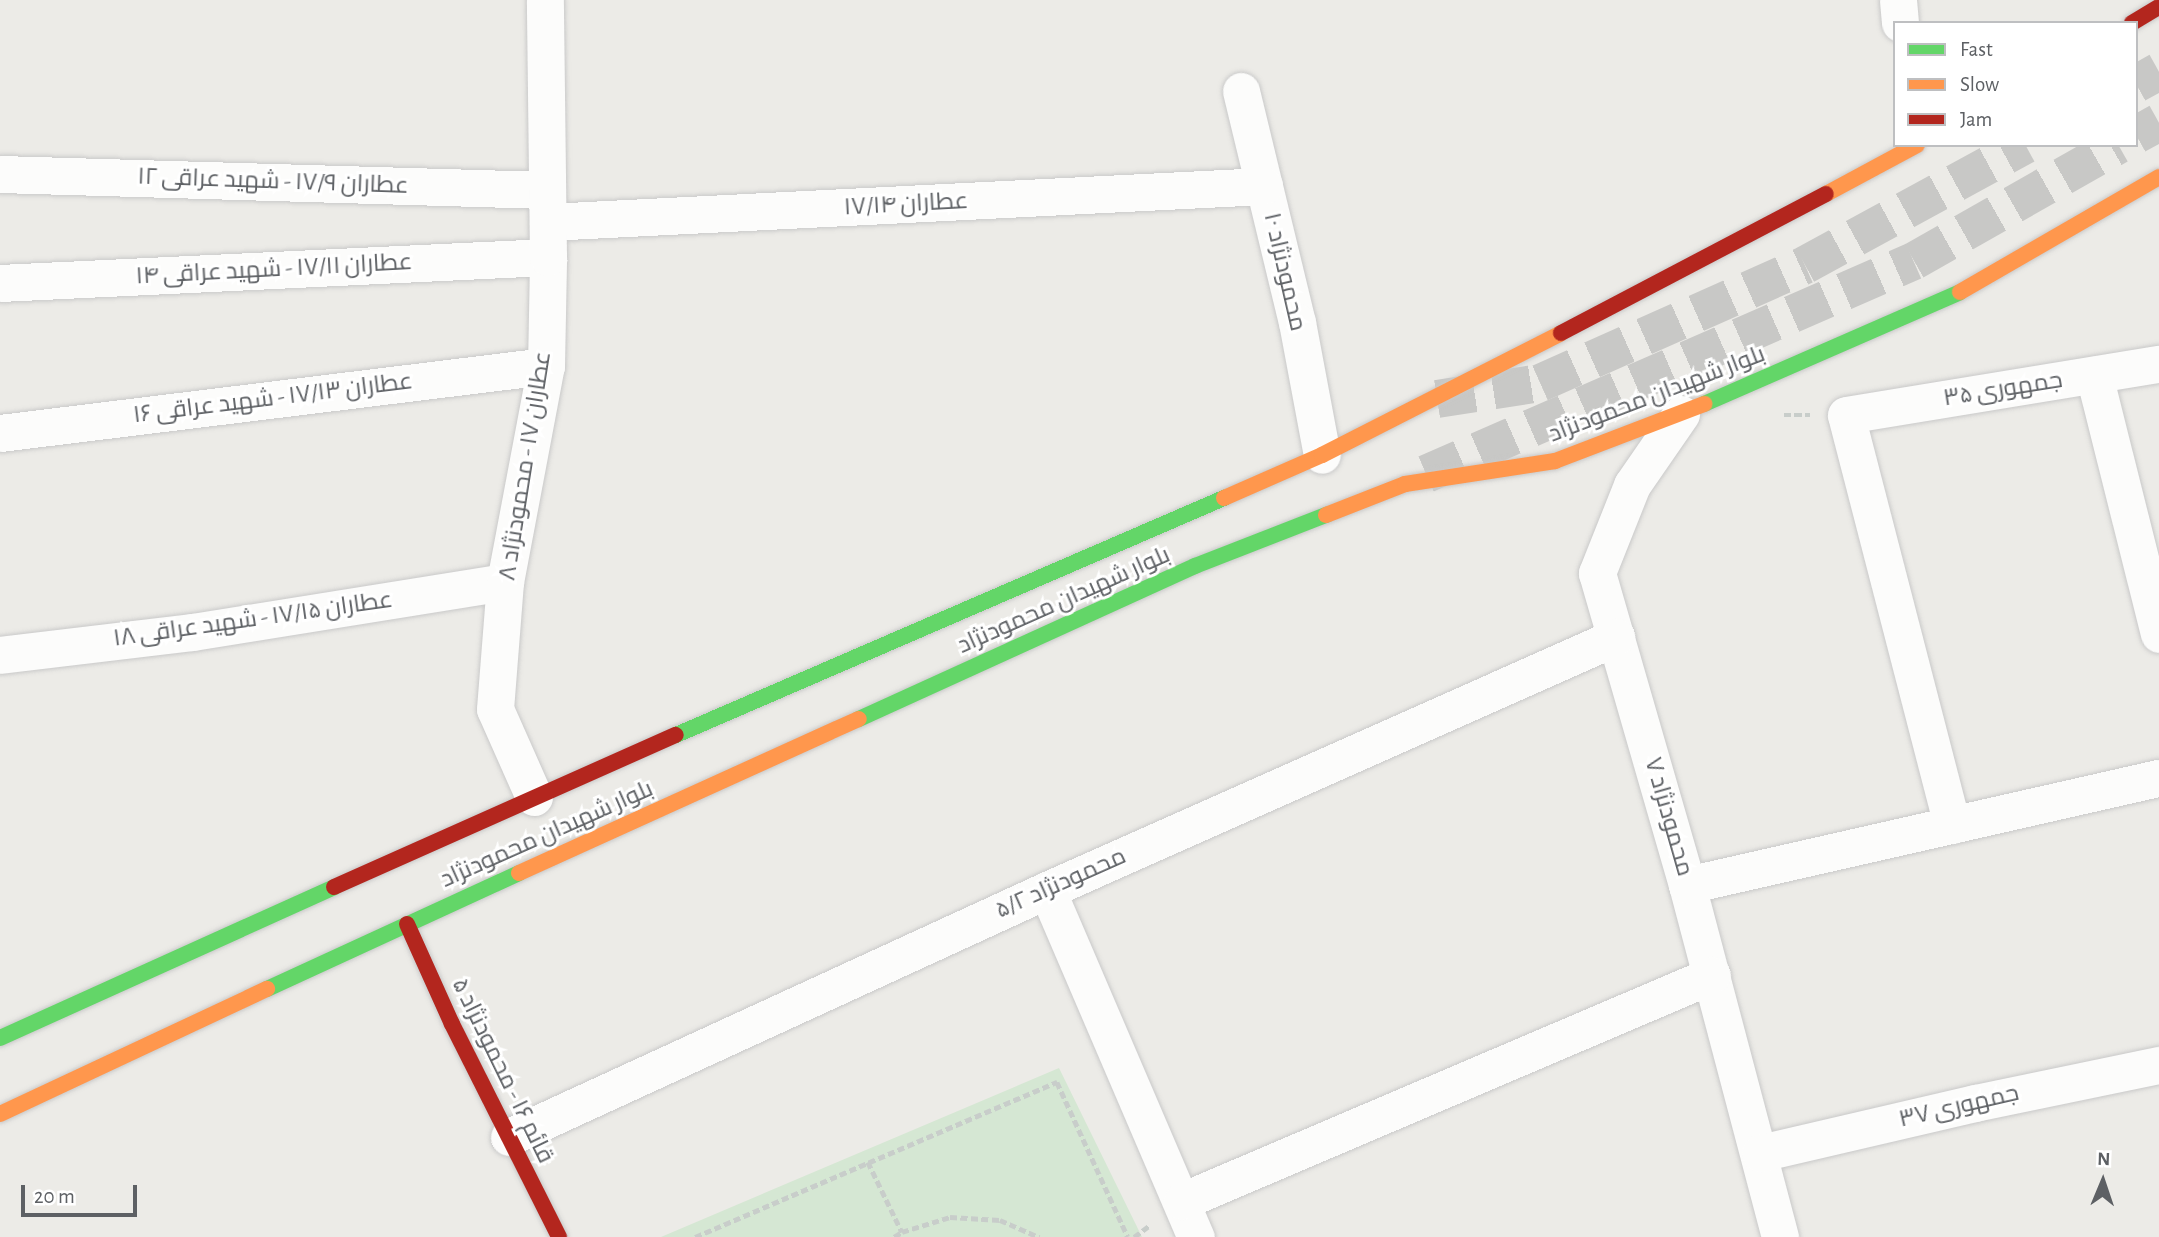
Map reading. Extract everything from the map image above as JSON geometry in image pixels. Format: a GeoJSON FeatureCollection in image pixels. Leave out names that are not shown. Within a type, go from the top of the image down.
{"type":"FeatureCollection","features":[{"type":"Feature","properties":{"kind":"main road"},"geometry":{"type":"LineString","coordinates":[[2135,21],[2159,7]]}},
{"type":"Feature","properties":{"kind":"main road","name":"بلوار شهیدان محمودنژاد"},"geometry":{"type":"LineString","coordinates":[[0,1038],[534,797],[1322,455],[1720,251],[1913,147]]}},
{"type":"Feature","properties":{"kind":"main road","name":"بلوار شهیدان محمودنژاد"},"geometry":{"type":"LineString","coordinates":[[0,1114],[407,924],[1195,566],[1405,484],[1555,461],[1681,414],[1941,303],[2159,177]]}},
{"type":"Feature","properties":{"kind":"main road","name":"قائم ۱۶ - محمودنژاد ۵"},"geometry":{"type":"LineString","coordinates":[[407,924],[559,1237]]}},
{"type":"Feature","properties":{"kind":"street","name":"عطاران ۱۷ - محمودنژاد ۸"},"geometry":{"type":"LineString","coordinates":[[534,797],[495,709],[505,582],[546,366],[548,223],[545,0]]}},
{"type":"Feature","properties":{"kind":"street"},"geometry":{"type":"LineString","coordinates":[[1898,0],[1900,21]]}},
{"type":"Feature","properties":{"kind":"street","name":"محمودنژاد ۱۰"},"geometry":{"type":"LineString","coordinates":[[1241,91],[1297,322],[1322,455]]}},
{"type":"Feature","properties":{"kind":"street","name":"عطاران ۱۷/۹ - شهید عراقی ۱۲"},"geometry":{"type":"LineString","coordinates":[[0,174],[548,223]]}},
{"type":"Feature","properties":{"kind":"street","name":"عطاران ۱۷/۱۴"},"geometry":{"type":"LineString","coordinates":[[548,223],[1264,186]]}},
{"type":"Feature","properties":{"kind":"street","name":"عطاران ۱۷/۱۱ - شهید عراقی ۱۴"},"geometry":{"type":"LineString","coordinates":[[0,282],[548,223]]}},
{"type":"Feature","properties":{"kind":"street","name":"جمهوری ۳۵"},"geometry":{"type":"LineString","coordinates":[[1952,825],[1846,415],[2159,364]]}},
{"type":"Feature","properties":{"kind":"street","name":"عطاران ۱۷/۱۳ - شهید عراقی ۱۶"},"geometry":{"type":"LineString","coordinates":[[0,433],[546,366]]}},
{"type":"Feature","properties":{"kind":"street"},"geometry":{"type":"LineString","coordinates":[[2094,375],[2159,634]]}},
{"type":"Feature","properties":{"kind":"street","name":"محمودنژاد ۷"},"geometry":{"type":"LineString","coordinates":[[1681,414],[1632,485],[1597,573],[1712,975],[1780,1237]]}},
{"type":"Feature","properties":{"kind":"street","name":"عطاران ۱۷/۱۵ - شهید عراقی ۱۸"},"geometry":{"type":"LineString","coordinates":[[0,655],[192,632],[505,582]]}},
{"type":"Feature","properties":{"kind":"street","name":"محمودنژاد ۵/۲"},"geometry":{"type":"LineString","coordinates":[[509,1137],[1047,890],[1616,636]]}},
{"type":"Feature","properties":{"kind":"street"},"geometry":{"type":"LineString","coordinates":[[1687,885],[2159,778]]}},
{"type":"Feature","properties":{"kind":"street"},"geometry":{"type":"LineString","coordinates":[[1047,890],[1196,1237]]}},
{"type":"Feature","properties":{"kind":"street"},"geometry":{"type":"LineString","coordinates":[[1182,1201],[1712,975]]}},
{"type":"Feature","properties":{"kind":"street","name":"جمهوری ۳۷"},"geometry":{"type":"LineString","coordinates":[[1760,1153],[1975,1103],[2159,1065]]}},
{"type":"Feature","properties":{"kind":"path"},"geometry":{"type":"LineString","coordinates":[[695,1237],[1057,1082],[1128,1237]]}},
{"type":"Feature","properties":{"kind":"path"},"geometry":{"type":"LineString","coordinates":[[868,1162],[902,1232]]}},
{"type":"Feature","properties":{"kind":"path"},"geometry":{"type":"LineString","coordinates":[[894,1237],[950,1217],[1000,1220],[1040,1237]]}},
{"type":"Feature","properties":{"kind":"green space"},"geometry":{"type":"Polygon","coordinates":[[[1059,1068],[1142,1237],[661,1237],[1059,1068]]]}},
{"type":"Feature","properties":{"kind":"tunnel"},"geometry":{"type":"LineString","coordinates":[[2138,83],[2159,71]]}},
{"type":"Feature","properties":{"kind":"tunnel"},"geometry":{"type":"LineString","coordinates":[[2138,134],[2159,122]]}},
{"type":"Feature","properties":{"kind":"tunnel"},"geometry":{"type":"LineString","coordinates":[[1437,399],[1540,383],[1805,265],[2021,147]]}},
{"type":"Feature","properties":{"kind":"tunnel"},"geometry":{"type":"LineString","coordinates":[[1426,474],[1914,261],[2114,147]]}},
{"type":"Feature","properties":{"kind":"traffic: fast"},"geometry":{"type":"LineString","coordinates":[[1704,404],[1960,292]]}},
{"type":"Feature","properties":{"kind":"traffic: fast"},"geometry":{"type":"LineString","coordinates":[[676,735],[1224,498]]}},
{"type":"Feature","properties":{"kind":"traffic: fast"},"geometry":{"type":"LineString","coordinates":[[859,719],[1195,566],[1326,515]]}},
{"type":"Feature","properties":{"kind":"traffic: fast"},"geometry":{"type":"LineString","coordinates":[[267,989],[519,873]]}},
{"type":"Feature","properties":{"kind":"traffic: fast"},"geometry":{"type":"LineString","coordinates":[[0,1038],[334,887]]}},
{"type":"Feature","properties":{"kind":"traffic: slow"},"geometry":{"type":"LineString","coordinates":[[1826,194],[1913,147]]}},
{"type":"Feature","properties":{"kind":"traffic: slow"},"geometry":{"type":"LineString","coordinates":[[1960,292],[2159,177]]}},
{"type":"Feature","properties":{"kind":"traffic: slow"},"geometry":{"type":"LineString","coordinates":[[1224,498],[1322,455],[1561,333]]}},
{"type":"Feature","properties":{"kind":"traffic: slow"},"geometry":{"type":"LineString","coordinates":[[1326,515],[1405,484],[1555,461],[1704,404]]}},
{"type":"Feature","properties":{"kind":"traffic: slow"},"geometry":{"type":"LineString","coordinates":[[519,873],[859,719]]}},
{"type":"Feature","properties":{"kind":"traffic: slow"},"geometry":{"type":"LineString","coordinates":[[0,1114],[267,989]]}},
{"type":"Feature","properties":{"kind":"traffic: jam"},"geometry":{"type":"LineString","coordinates":[[2135,21],[2159,7]]}},
{"type":"Feature","properties":{"kind":"traffic: jam"},"geometry":{"type":"LineString","coordinates":[[1561,333],[1826,194]]}},
{"type":"Feature","properties":{"kind":"traffic: jam"},"geometry":{"type":"LineString","coordinates":[[334,887],[676,735]]}},
{"type":"Feature","properties":{"kind":"traffic: jam"},"geometry":{"type":"LineString","coordinates":[[407,924],[452,1024],[559,1237]]}}]}
